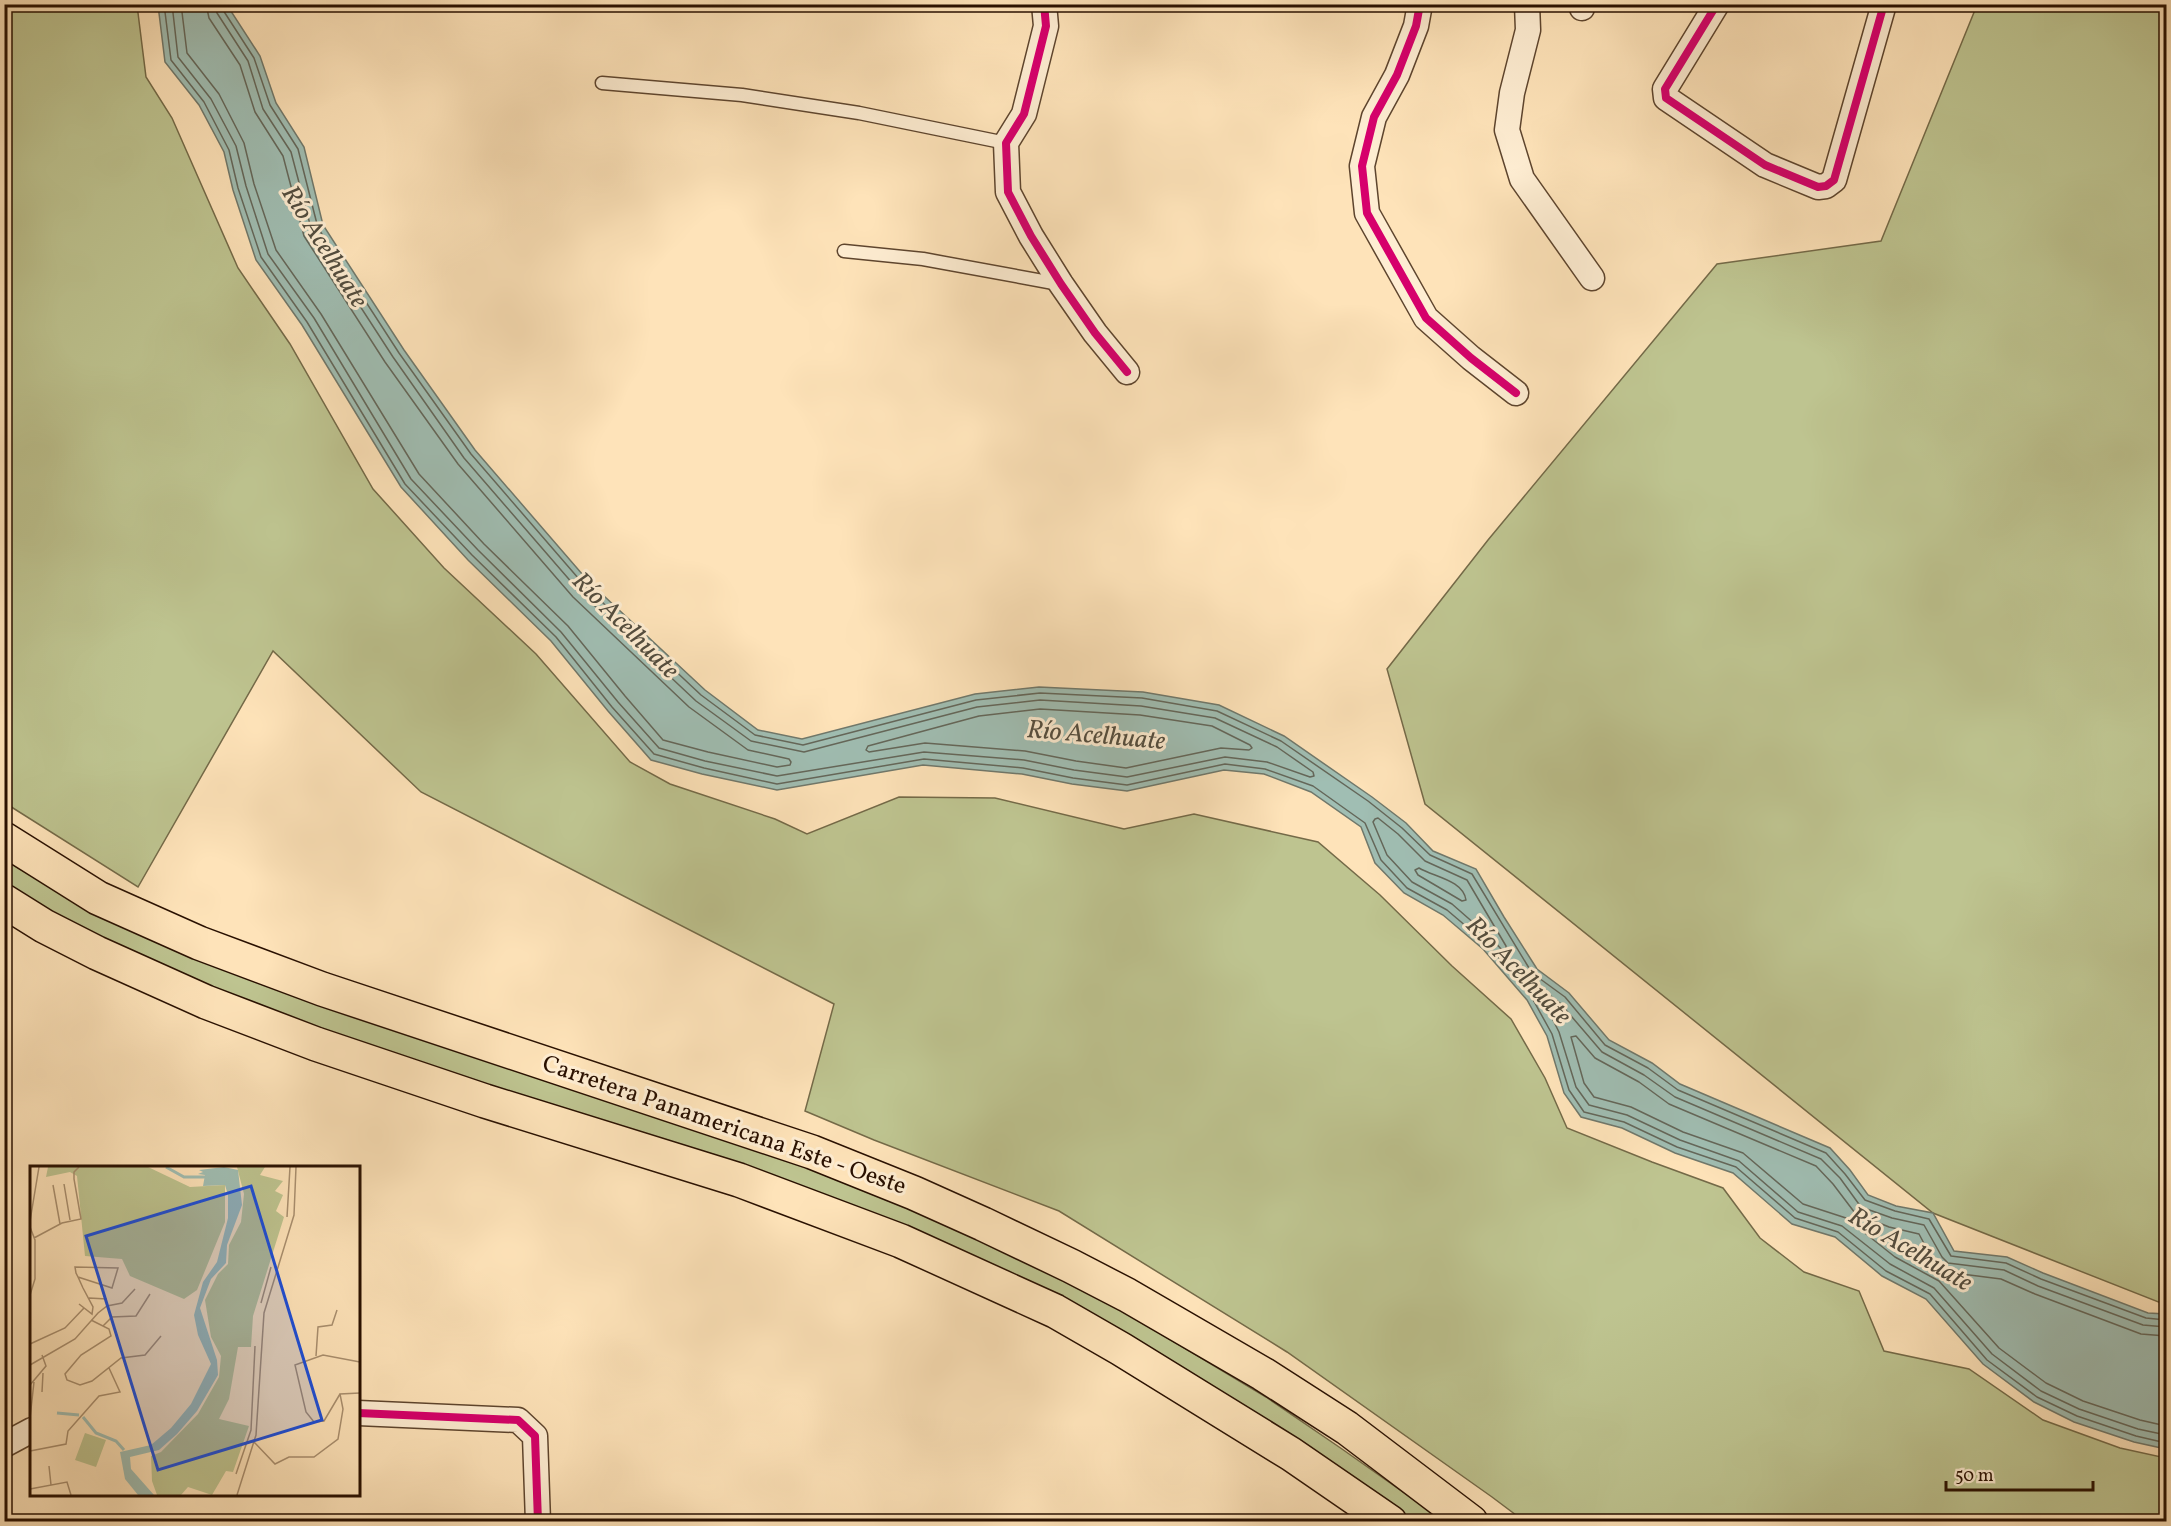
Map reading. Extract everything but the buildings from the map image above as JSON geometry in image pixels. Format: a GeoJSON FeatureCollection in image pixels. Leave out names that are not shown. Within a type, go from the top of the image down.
{"type":"FeatureCollection","features":[{"type":"Feature","properties":{"kind":"highway","name":"Carretera Panamericana Este - Oeste"},"geometry":{"type":"LineString","coordinates":[[4,839],[98,898],[199,943],[322,989],[801,1148],[914,1193],[983,1224],[1127,1295],[1263,1374],[1347,1428],[1471,1521]]}},
{"type":"Feature","properties":{"kind":"highway","name":"Carretera Panamericana Este - Oeste"},"geometry":{"type":"LineString","coordinates":[[4,901],[44,926],[97,953],[206,1002],[283,1032],[485,1101],[739,1180],[901,1241],[1055,1311],[1121,1348],[1281,1448],[1390,1521]]}},
{"type":"Feature","properties":{"kind":"street"},"geometry":{"type":"LineString","coordinates":[[1044,4],[1046,26],[1024,114],[1006,143],[1008,192],[1031,236],[1061,284],[1095,333],[1127,372]]}},
{"type":"Feature","properties":{"kind":"street"},"geometry":{"type":"LineString","coordinates":[[1420,4],[1416,26],[1401,66],[1374,117],[1362,166],[1367,213],[1426,318],[1515,393]]}},
{"type":"Feature","properties":{"kind":"street"},"geometry":{"type":"LineString","coordinates":[[1527,4],[1528,30],[1512,93],[1507,130],[1522,179],[1592,278]]}},
{"type":"Feature","properties":{"kind":"street"},"geometry":{"type":"LineString","coordinates":[[1717,4],[1665,89],[1666,98],[1765,165],[1818,187],[1826,186],[1834,180],[1884,4]]}},
{"type":"Feature","properties":{"kind":"street"},"geometry":{"type":"LineString","coordinates":[[360,1413],[518,1420],[535,1436],[538,1521]]}},
{"type":"Feature","properties":{"kind":"street"},"geometry":{"type":"LineString","coordinates":[[4,1445],[30,1431]]}},
{"type":"Feature","properties":{"kind":"lane"},"geometry":{"type":"LineString","coordinates":[[602,83],[742,95],[860,113],[1006,143]]}},
{"type":"Feature","properties":{"kind":"lane"},"geometry":{"type":"LineString","coordinates":[[844,251],[923,259],[1061,284]]}},
{"type":"Feature","properties":{"kind":"green space"},"geometry":{"type":"Polygon","coordinates":[[[5,4],[137,5],[146,77],[172,118],[238,268],[290,344],[373,489],[444,568],[536,654],[630,762],[670,784],[775,819],[807,834],[899,797],[995,798],[1124,829],[1194,814],[1318,842],[1380,895],[1452,966],[1511,1019],[1545,1078],[1567,1128],[1723,1188],[1760,1238],[1804,1272],[1859,1291],[1884,1351],[1969,1369],[2043,1420],[2120,1448],[2166,1458],[2166,1521],[1524,1521],[1287,1352],[1059,1211],[805,1111],[834,1004],[421,792],[273,651],[138,887],[5,803],[5,4]]]}},
{"type":"Feature","properties":{"kind":"green space"},"geometry":{"type":"Polygon","coordinates":[[[1977,5],[2166,5],[2166,1305],[1933,1213],[1425,804],[1387,669],[1488,540],[1717,264],[1881,241],[1977,5]]]}},
{"type":"Feature","properties":{"kind":"green space"},"geometry":{"type":"Polygon","coordinates":[[[5,860],[57,891],[909,1206],[1098,1296],[1266,1397],[1444,1521],[1409,1521],[1081,1315],[316,1031],[67,925],[5,888],[5,860]]]}},
{"type":"Feature","properties":{"kind":"water","name":"Río Acelhuate"},"geometry":{"type":"Polygon","coordinates":[[[158,5],[227,5],[260,56],[276,103],[304,147],[323,225],[404,350],[475,450],[589,582],[705,690],[758,730],[802,739],[975,694],[1039,687],[1143,692],[1219,705],[1284,736],[1406,823],[1433,851],[1476,869],[1537,969],[1569,993],[1609,1040],[1652,1063],[1680,1084],[1830,1148],[1868,1195],[1896,1206],[1933,1213],[1954,1251],[2007,1257],[2148,1313],[2166,1314],[2166,1449],[2134,1442],[2074,1422],[2034,1402],[1983,1364],[1926,1299],[1882,1276],[1835,1237],[1792,1224],[1733,1173],[1675,1153],[1622,1128],[1581,1117],[1564,1093],[1547,1036],[1527,1000],[1483,949],[1443,915],[1404,893],[1375,863],[1361,827],[1311,792],[1264,774],[1224,770],[1127,791],[1072,784],[1022,774],[923,765],[777,790],[702,774],[651,760],[551,641],[468,560],[401,487],[302,325],[256,260],[233,190],[224,152],[199,105],[165,62],[158,5]]]}},
{"type":"Feature","properties":{"kind":"cycle path"},"geometry":{"type":"LineString","coordinates":[[1044,4],[1046,26],[1024,114],[1006,143],[1008,192],[1031,236],[1061,284],[1095,333],[1127,372]]}},
{"type":"Feature","properties":{"kind":"cycle path"},"geometry":{"type":"LineString","coordinates":[[1420,4],[1416,26],[1397,75],[1374,117],[1362,166],[1367,213],[1426,318],[1471,358],[1516,393]]}},
{"type":"Feature","properties":{"kind":"cycle path"},"geometry":{"type":"LineString","coordinates":[[1717,4],[1665,89],[1666,98],[1765,165],[1818,187],[1826,186],[1834,180],[1884,4]]}},
{"type":"Feature","properties":{"kind":"cycle path"},"geometry":{"type":"LineString","coordinates":[[360,1413],[518,1420],[535,1436],[538,1522]]}}]}
